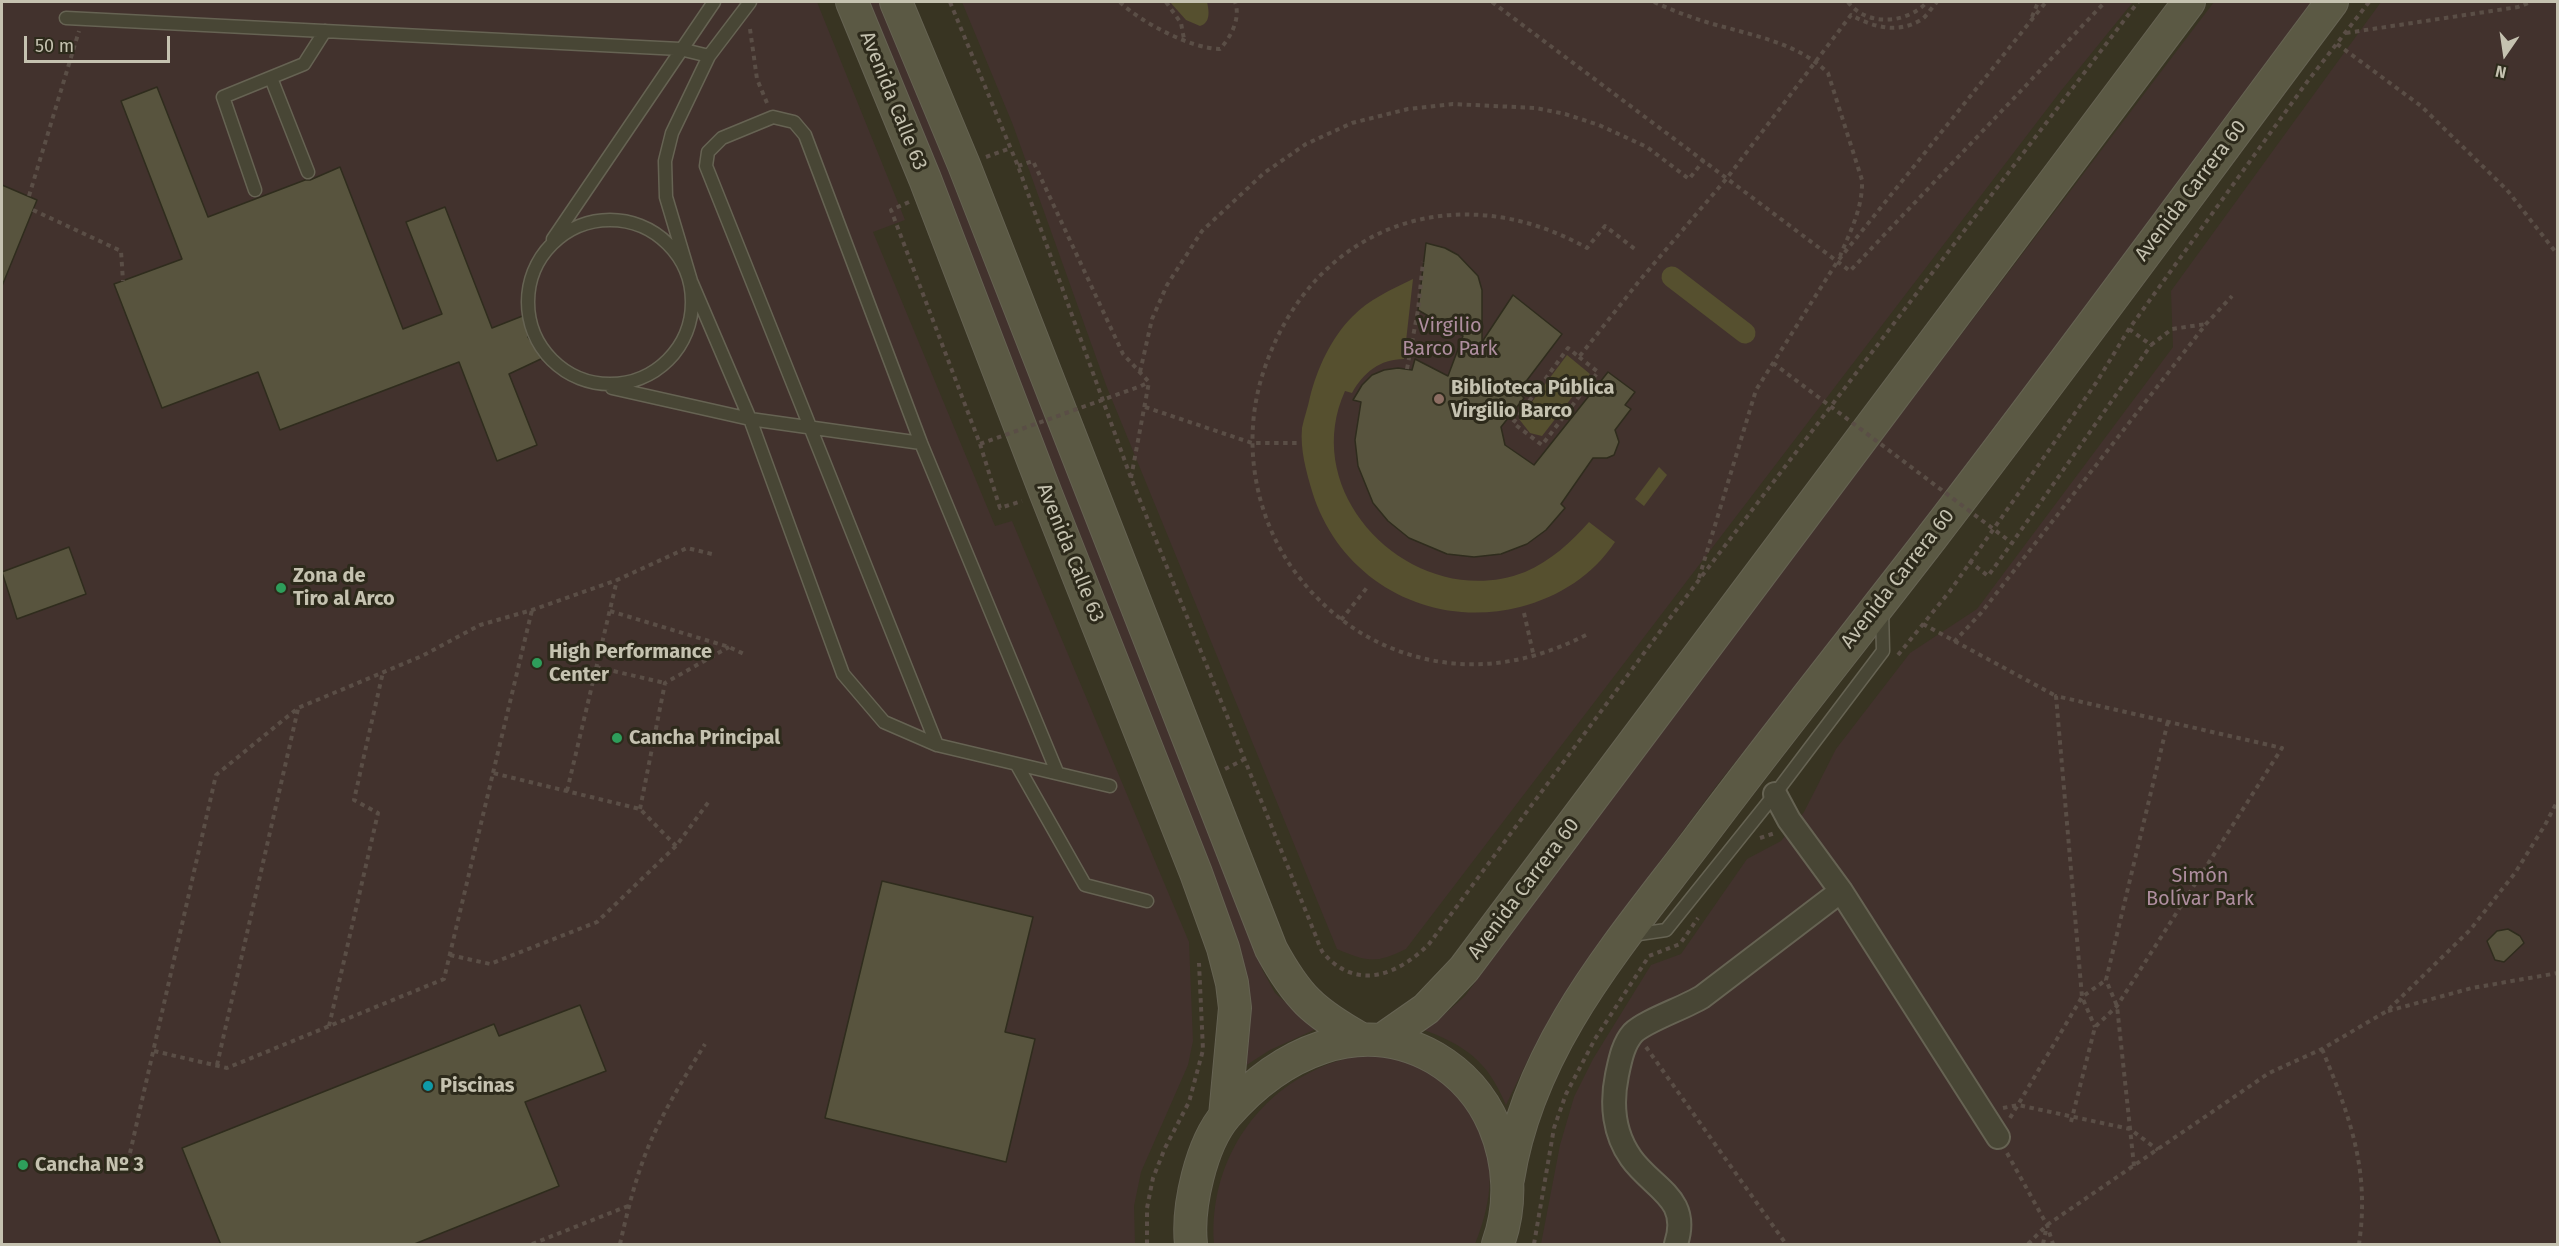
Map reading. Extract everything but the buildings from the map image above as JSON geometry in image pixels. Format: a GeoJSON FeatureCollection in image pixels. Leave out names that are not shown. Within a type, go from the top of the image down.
{"type":"FeatureCollection","features":[{"type":"Feature","properties":{"kind":"main road","name":"Avenida Calle 63"},"geometry":{"type":"LineString","coordinates":[[852,2],[925,179],[1046,494],[1196,873],[1223,948],[1232,983],[1235,1008],[1225,1116]]}},
{"type":"Feature","properties":{"kind":"main road","name":"Avenida Calle 63"},"geometry":{"type":"LineString","coordinates":[[896,2],[964,165],[1271,949],[1298,992],[1316,1011],[1372,1039],[1424,1053],[1449,1066],[1470,1086],[1488,1112],[1500,1140],[1508,1179]]}},
{"type":"Feature","properties":{"kind":"main road","name":"Avenida Carrera 60"},"geometry":{"type":"LineString","coordinates":[[1372,1039],[1426,1010],[1464,969],[2189,2]]}},
{"type":"Feature","properties":{"kind":"main road","name":"Avenida Carrera 60"},"geometry":{"type":"LineString","coordinates":[[1508,1179],[1519,1123],[1535,1083],[1562,1029],[1589,985],[1757,761],[1881,602],[2332,2]]}},
{"type":"Feature","properties":{"kind":"main road"},"geometry":{"type":"LineString","coordinates":[[1191,1245],[1196,1186],[1206,1153],[1225,1116],[1250,1092],[1301,1057],[1337,1042],[1372,1039]]}},
{"type":"Feature","properties":{"kind":"main road"},"geometry":{"type":"LineString","coordinates":[[1498,1245],[1507,1203],[1508,1179]]}},
{"type":"Feature","properties":{"kind":"street"},"geometry":{"type":"LineString","coordinates":[[1775,794],[1789,820],[1841,891],[1998,1137]]}},
{"type":"Feature","properties":{"kind":"street"},"geometry":{"type":"LineString","coordinates":[[1676,1245],[1680,1227],[1674,1202],[1631,1158],[1622,1142],[1614,1114],[1614,1088],[1624,1049],[1635,1031],[1701,997],[1841,891]]}},
{"type":"Feature","properties":{"kind":"lane"},"geometry":{"type":"LineString","coordinates":[[714,2],[542,255],[530,279],[527,306],[532,332],[546,355],[566,372],[591,383],[750,419],[921,443]]}},
{"type":"Feature","properties":{"kind":"lane"},"geometry":{"type":"LineString","coordinates":[[591,383],[619,385],[647,377],[670,361],[686,337],[693,310],[691,281],[666,197],[665,161],[672,134],[709,56],[748,3]]}},
{"type":"Feature","properties":{"kind":"lane"},"geometry":{"type":"LineString","coordinates":[[66,18],[680,49],[709,56]]}},
{"type":"Feature","properties":{"kind":"lane"},"geometry":{"type":"LineString","coordinates":[[255,190],[223,97],[304,64],[325,31]]}},
{"type":"Feature","properties":{"kind":"lane"},"geometry":{"type":"LineString","coordinates":[[271,78],[308,172]]}},
{"type":"Feature","properties":{"kind":"lane"},"geometry":{"type":"LineString","coordinates":[[937,745],[812,428],[705,166],[708,152],[722,138],[773,117],[794,122],[805,135],[921,443],[1057,772]]}},
{"type":"Feature","properties":{"kind":"lane"},"geometry":{"type":"LineString","coordinates":[[542,255],[560,236],[584,223],[611,219],[638,224],[662,237],[680,257],[750,419],[843,674],[884,722],[937,745],[1110,786]]}},
{"type":"Feature","properties":{"kind":"lane"},"geometry":{"type":"LineString","coordinates":[[1625,936],[1666,930],[1775,794],[1883,651],[1884,626],[1881,602]]}},
{"type":"Feature","properties":{"kind":"lane"},"geometry":{"type":"LineString","coordinates":[[1017,765],[1084,885],[1147,901]]}},
{"type":"Feature","properties":{"kind":"path"},"geometry":{"type":"LineString","coordinates":[[950,2],[1018,166],[1131,478],[1315,934],[1325,955],[1342,968],[1357,974],[1378,976],[1392,972],[1413,961],[1429,944],[1533,800],[2138,2]]}},
{"type":"Feature","properties":{"kind":"path"},"geometry":{"type":"LineString","coordinates":[[1120,2],[1131,12],[1184,40],[1210,49],[1220,49],[1227,42],[1237,15],[1235,2]]}},
{"type":"Feature","properties":{"kind":"path"},"geometry":{"type":"LineString","coordinates":[[1166,2],[1181,23],[1184,40]]}},
{"type":"Feature","properties":{"kind":"path"},"geometry":{"type":"LineString","coordinates":[[1492,2],[1850,271],[2106,2]]}},
{"type":"Feature","properties":{"kind":"path"},"geometry":{"type":"LineString","coordinates":[[1654,2],[1693,18],[1776,41],[1816,62],[1828,74],[1834,86],[1847,138],[1859,166],[1863,195],[1837,262]]}},
{"type":"Feature","properties":{"kind":"path"},"geometry":{"type":"LineString","coordinates":[[1848,2],[1864,15],[1880,20],[1897,19],[1912,14],[1927,2]]}},
{"type":"Feature","properties":{"kind":"path"},"geometry":{"type":"LineString","coordinates":[[1579,357],[1640,280],[1727,178],[1851,15],[1881,28],[1902,26],[1922,19],[1937,2]]}},
{"type":"Feature","properties":{"kind":"path"},"geometry":{"type":"LineString","coordinates":[[2030,21],[2038,2]]}},
{"type":"Feature","properties":{"kind":"path"},"geometry":{"type":"LineString","coordinates":[[1698,582],[1756,390],[1772,363],[1837,262],[2046,2]]}},
{"type":"Feature","properties":{"kind":"path"},"geometry":{"type":"LineString","coordinates":[[2096,382],[2128,329],[2370,2]]}},
{"type":"Feature","properties":{"kind":"path"},"geometry":{"type":"LineString","coordinates":[[2345,33],[2518,7],[2531,2]]}},
{"type":"Feature","properties":{"kind":"path"},"geometry":{"type":"LineString","coordinates":[[748,3],[757,79],[773,117]]}},
{"type":"Feature","properties":{"kind":"path"},"geometry":{"type":"LineString","coordinates":[[29,196],[82,19]]}},
{"type":"Feature","properties":{"kind":"path"},"geometry":{"type":"LineString","coordinates":[[2337,44],[2421,106],[2507,190],[2558,255]]}},
{"type":"Feature","properties":{"kind":"path"},"geometry":{"type":"LineString","coordinates":[[1140,372],[1152,319],[1167,285],[1202,231],[1264,173],[1306,144],[1352,123],[1408,109],[1453,104],[1536,108],[1565,114],[1647,147],[1689,179],[1704,160]]}},
{"type":"Feature","properties":{"kind":"path"},"geometry":{"type":"LineString","coordinates":[[1018,166],[1033,161],[1123,354],[1149,382]]}},
{"type":"Feature","properties":{"kind":"path"},"geometry":{"type":"LineString","coordinates":[[906,194],[914,213]]}},
{"type":"Feature","properties":{"kind":"path"},"geometry":{"type":"LineString","coordinates":[[909,202],[891,210],[980,444],[1000,508]]}},
{"type":"Feature","properties":{"kind":"path"},"geometry":{"type":"LineString","coordinates":[[33,210],[121,251],[123,281]]}},
{"type":"Feature","properties":{"kind":"path"},"geometry":{"type":"LineString","coordinates":[[1586,635],[1534,657],[1476,665],[1440,662],[1406,654],[1378,642],[1341,620],[1302,581],[1270,528],[1260,501],[1254,471],[1253,417],[1258,387],[1271,349],[1302,295],[1318,276],[1344,254],[1372,237],[1408,222],[1448,214],[1494,214],[1537,224],[1563,234],[1587,248],[1605,226],[1636,250]]}},
{"type":"Feature","properties":{"kind":"path"},"geometry":{"type":"LineString","coordinates":[[1407,369],[1418,310],[1423,262]]}},
{"type":"Feature","properties":{"kind":"path"},"geometry":{"type":"LineString","coordinates":[[1954,642],[1981,613],[2206,324],[2232,296]]}},
{"type":"Feature","properties":{"kind":"path"},"geometry":{"type":"LineString","coordinates":[[1969,561],[1988,576],[2151,345],[2172,329],[2206,324]]}},
{"type":"Feature","properties":{"kind":"path"},"geometry":{"type":"LineString","coordinates":[[2128,329],[2151,345]]}},
{"type":"Feature","properties":{"kind":"path"},"geometry":{"type":"LineString","coordinates":[[1568,348],[1598,372],[1542,445],[1513,423],[1522,409],[1568,348]]}},
{"type":"Feature","properties":{"kind":"path"},"geometry":{"type":"LineString","coordinates":[[1772,363],[2012,544]]}},
{"type":"Feature","properties":{"kind":"path"},"geometry":{"type":"LineString","coordinates":[[1131,478],[1149,382]]}},
{"type":"Feature","properties":{"kind":"path"},"geometry":{"type":"LineString","coordinates":[[980,444],[1149,382]]}},
{"type":"Feature","properties":{"kind":"path"},"geometry":{"type":"LineString","coordinates":[[1517,406],[1522,409]]}},
{"type":"Feature","properties":{"kind":"path"},"geometry":{"type":"LineString","coordinates":[[1144,407],[1252,443],[1297,443]]}},
{"type":"Feature","properties":{"kind":"path"},"geometry":{"type":"LineString","coordinates":[[998,435],[1002,446]]}},
{"type":"Feature","properties":{"kind":"path"},"geometry":{"type":"LineString","coordinates":[[1019,490],[1023,501]]}},
{"type":"Feature","properties":{"kind":"path"},"geometry":{"type":"LineString","coordinates":[[130,1153],[216,775],[298,708],[422,656],[480,625],[532,610],[617,580],[687,548],[716,555]]}},
{"type":"Feature","properties":{"kind":"path"},"geometry":{"type":"LineString","coordinates":[[567,791],[617,580]]}},
{"type":"Feature","properties":{"kind":"path"},"geometry":{"type":"LineString","coordinates":[[1341,620],[1369,585]]}},
{"type":"Feature","properties":{"kind":"path"},"geometry":{"type":"LineString","coordinates":[[154,1051],[227,1068],[444,979],[532,610]]}},
{"type":"Feature","properties":{"kind":"path"},"geometry":{"type":"LineString","coordinates":[[610,611],[729,647],[744,654]]}},
{"type":"Feature","properties":{"kind":"path"},"geometry":{"type":"LineString","coordinates":[[1524,613],[1534,657]]}},
{"type":"Feature","properties":{"kind":"path"},"geometry":{"type":"LineString","coordinates":[[1923,624],[2056,696],[2282,748],[2117,1006],[2095,1027],[2072,1122]]}},
{"type":"Feature","properties":{"kind":"path"},"geometry":{"type":"LineString","coordinates":[[596,667],[665,683],[729,647]]}},
{"type":"Feature","properties":{"kind":"path"},"geometry":{"type":"LineString","coordinates":[[329,1026],[378,813],[354,800],[383,671]]}},
{"type":"Feature","properties":{"kind":"path"},"geometry":{"type":"LineString","coordinates":[[640,809],[665,683]]}},
{"type":"Feature","properties":{"kind":"path"},"geometry":{"type":"LineString","coordinates":[[2056,696],[2082,997],[2095,1027]]}},
{"type":"Feature","properties":{"kind":"path"},"geometry":{"type":"LineString","coordinates":[[217,1065],[298,708]]}},
{"type":"Feature","properties":{"kind":"path"},"geometry":{"type":"LineString","coordinates":[[2134,1166],[2117,1006],[2106,980],[2168,722]]}},
{"type":"Feature","properties":{"kind":"path"},"geometry":{"type":"LineString","coordinates":[[493,773],[640,809],[676,846]]}},
{"type":"Feature","properties":{"kind":"path"},"geometry":{"type":"LineString","coordinates":[[450,955],[490,964],[597,921],[676,846],[710,800]]}},
{"type":"Feature","properties":{"kind":"path"},"geometry":{"type":"LineString","coordinates":[[2028,1245],[2047,1225],[2269,1073],[2322,1049],[2387,1011],[2470,930],[2515,873],[2558,800]]}},
{"type":"Feature","properties":{"kind":"path"},"geometry":{"type":"LineString","coordinates":[[1148,1245],[1148,1208],[1153,1178],[1161,1156],[1189,1102],[1203,1050],[1198,955]]}},
{"type":"Feature","properties":{"kind":"path"},"geometry":{"type":"LineString","coordinates":[[2387,1011],[2472,988],[2558,974]]}},
{"type":"Feature","properties":{"kind":"path"},"geometry":{"type":"LineString","coordinates":[[2053,1245],[2047,1225],[1998,1137],[2082,997],[2106,980]]}},
{"type":"Feature","properties":{"kind":"path"},"geometry":{"type":"LineString","coordinates":[[1635,1031],[1786,1245]]}},
{"type":"Feature","properties":{"kind":"path"},"geometry":{"type":"LineString","coordinates":[[620,1245],[629,1206],[647,1151],[665,1111],[705,1044]]}},
{"type":"Feature","properties":{"kind":"path"},"geometry":{"type":"LineString","coordinates":[[2322,1049],[2351,1123],[2359,1159],[2363,1213],[2359,1245]]}},
{"type":"Feature","properties":{"kind":"path"},"geometry":{"type":"LineString","coordinates":[[1982,1112],[2018,1105],[2073,1116],[2130,1129],[2158,1150]]}},
{"type":"Feature","properties":{"kind":"path"},"geometry":{"type":"LineString","coordinates":[[532,1245],[629,1206]]}},
{"type":"Feature","properties":{"kind":"path"},"geometry":{"type":"LineString","coordinates":[[2043,1245],[2047,1225]]}},
{"type":"Feature","properties":{"kind":"green space","name":"High Performance Center"},"geometry":{"type":"Polygon","coordinates":[[[2,2],[817,2],[905,220],[873,232],[995,526],[1012,521],[1189,942],[1193,1041],[1188,1065],[1141,1172],[1134,1206],[1135,1244],[2,1244],[2,2]]]}},
{"type":"Feature","properties":{"kind":"green space"},"geometry":{"type":"Polygon","coordinates":[[[867,2],[881,2],[1204,814],[1263,971],[1275,993],[1316,1029],[1270,1050],[1245,1066],[1248,1020],[867,2]]]}},
{"type":"Feature","properties":{"kind":"green space","name":"Virgilio Barco Park"},"geometry":{"type":"Polygon","coordinates":[[[962,2],[2133,2],[2060,92],[1406,949],[1372,960],[1356,957],[1337,949],[1106,385],[1013,125],[962,2]]]}},
{"type":"Feature","properties":{"kind":"green space"},"geometry":{"type":"Polygon","coordinates":[[[2214,2],[2312,2],[1921,530],[1717,785],[1625,909],[1554,1011],[1506,1105],[1491,1077],[1473,1056],[1451,1042],[1422,1029],[1437,1021],[1465,996],[1719,653],[2214,2]]]}},
{"type":"Feature","properties":{"kind":"green space","name":"Simón Bolívar Park"},"geometry":{"type":"Polygon","coordinates":[[[2381,2],[2557,2],[2557,1244],[1541,1244],[1560,1145],[1574,1097],[1593,1059],[1651,965],[1681,954],[1747,859],[1781,841],[1804,812],[1836,749],[1910,653],[1977,609],[2173,347],[2171,291],[2381,2]]]}},
{"type":"Feature","properties":{"kind":"green space"},"geometry":{"type":"Polygon","coordinates":[[[1380,1054],[1422,1067],[1445,1079],[1472,1113],[1481,1131],[1490,1167],[1490,1186],[1487,1206],[1475,1244],[1214,1244],[1215,1212],[1220,1181],[1231,1153],[1247,1127],[1267,1104],[1290,1084],[1318,1069],[1352,1057],[1380,1054]]]}},
{"type":"Feature","properties":{"kind":"shaded area"},"geometry":{"type":"Polygon","coordinates":[[[1170,2],[1207,2],[1208,19],[1200,26],[1186,20],[1170,2]]]}},
{"type":"Feature","properties":{"kind":"shaded area"},"geometry":{"type":"Polygon","coordinates":[[[1413,279],[1404,359],[1380,364],[1361,379],[1352,393],[1345,391],[1334,432],[1337,471],[1352,507],[1376,538],[1408,562],[1445,577],[1485,581],[1525,572],[1560,550],[1589,522],[1615,542],[1586,574],[1561,591],[1534,603],[1486,612],[1453,611],[1421,604],[1392,591],[1366,573],[1343,550],[1325,522],[1312,491],[1304,460],[1302,428],[1310,397],[1326,354],[1344,325],[1352,317],[1373,300],[1413,279]]]}},
{"type":"Feature","properties":{"kind":"shaded area"},"geometry":{"type":"Polygon","coordinates":[[[1567,355],[1590,374],[1542,436],[1530,433],[1519,419],[1567,355]]]}},
{"type":"Feature","properties":{"kind":"shaded area"},"geometry":{"type":"Polygon","coordinates":[[[1659,467],[1667,475],[1644,506],[1635,499],[1659,467]]]}},
{"type":"Feature","properties":{"kind":"waterway"},"geometry":{"type":"LineString","coordinates":[[1672,277],[1745,333]]}},
{"type":"Feature","properties":{"kind":"place","name":"Biblioteca Pública Virgilio Barco"},"geometry":{"type":"Point","coordinates":[1439,399]}},
{"type":"Feature","properties":{"kind":"place","name":"Zona de Tiro al Arco"},"geometry":{"type":"Point","coordinates":[281,588]}},
{"type":"Feature","properties":{"kind":"place","name":"High Performance Center"},"geometry":{"type":"Point","coordinates":[537,663]}},
{"type":"Feature","properties":{"kind":"place","name":"Cancha Principal"},"geometry":{"type":"Point","coordinates":[617,738]}},
{"type":"Feature","properties":{"kind":"place","name":"Piscinas"},"geometry":{"type":"Point","coordinates":[428,1086]}},
{"type":"Feature","properties":{"kind":"place","name":"Cancha Nº 3"},"geometry":{"type":"Point","coordinates":[23,1165]}}]}
